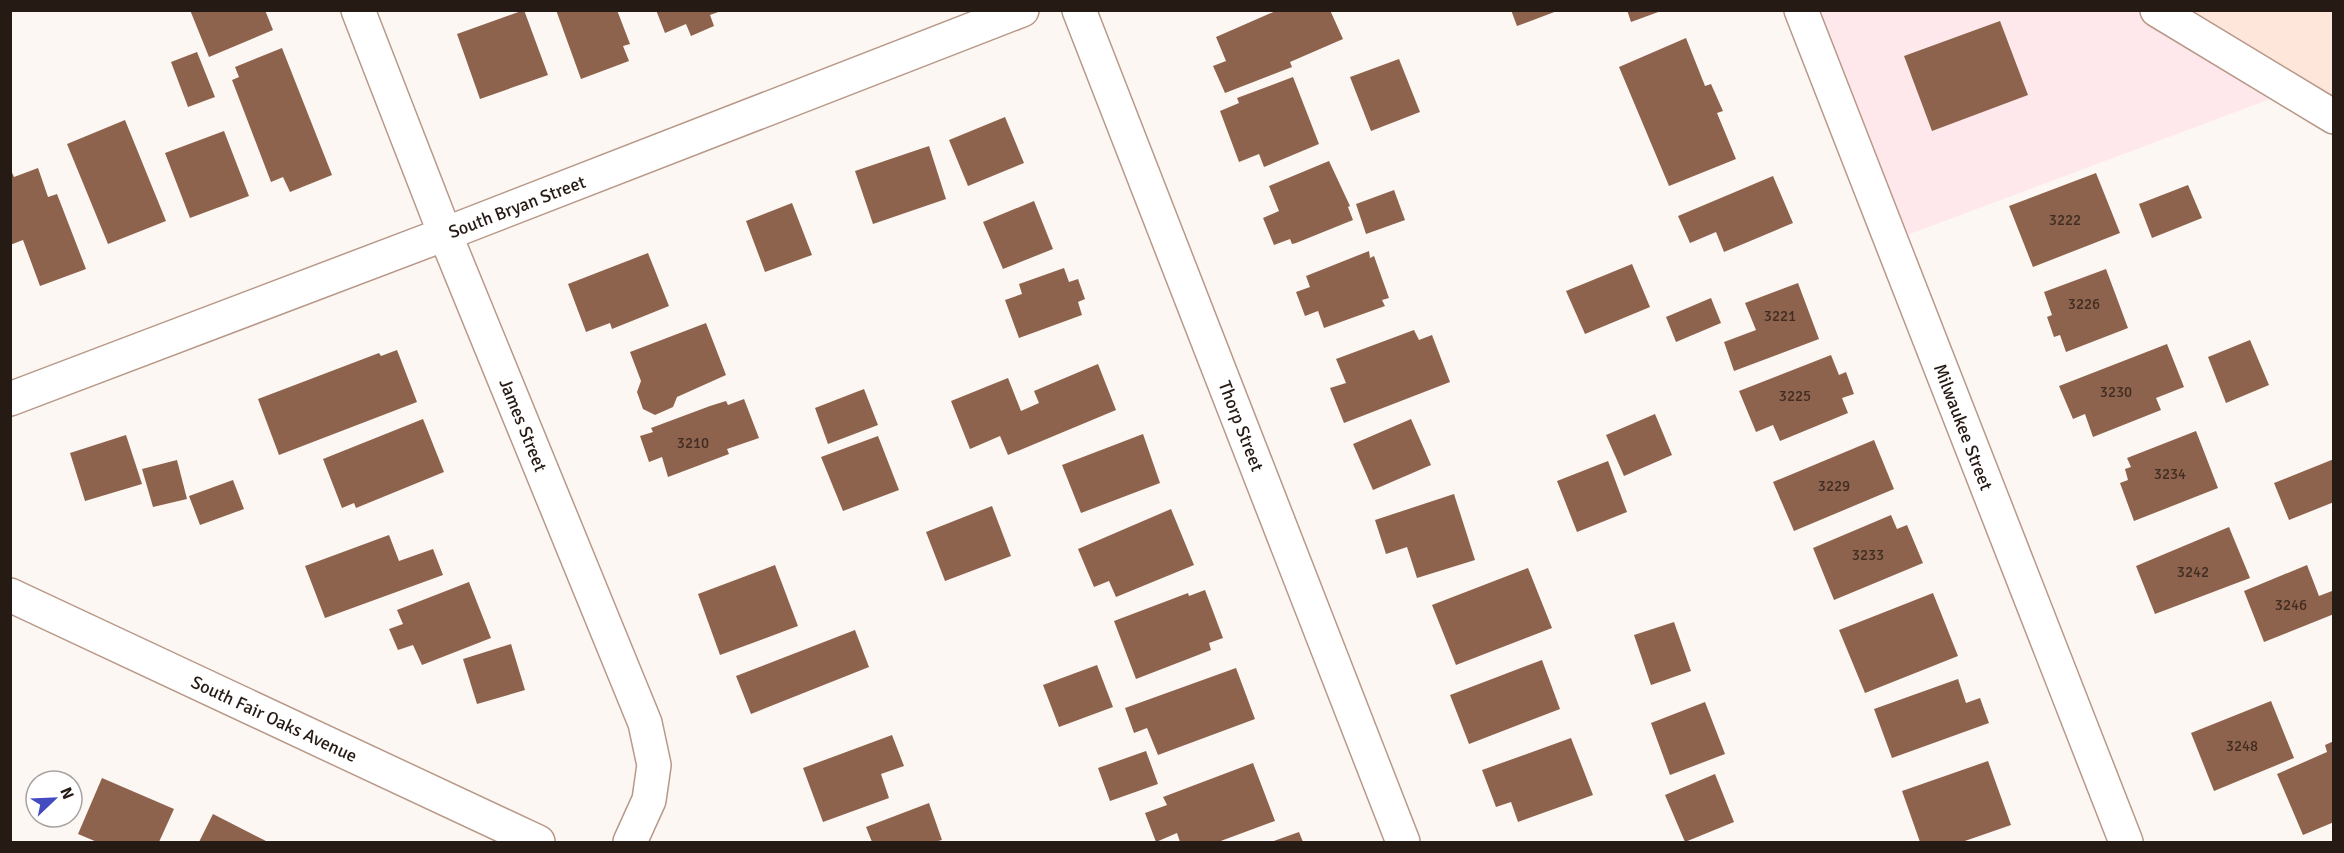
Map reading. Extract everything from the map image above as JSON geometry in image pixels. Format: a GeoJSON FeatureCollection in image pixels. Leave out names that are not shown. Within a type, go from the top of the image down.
{"type":"FeatureCollection","features":[{"type":"Feature","properties":{"kind":"street","name":"James Street"},"geometry":{"type":"LineString","coordinates":[[358,10],[445,234],[645,723],[654,765],[649,800],[630,843]]}},
{"type":"Feature","properties":{"kind":"street","name":"South Bryan Street"},"geometry":{"type":"LineString","coordinates":[[10,399],[445,234],[1022,10]]}},
{"type":"Feature","properties":{"kind":"street","name":"Thorp Street"},"geometry":{"type":"LineString","coordinates":[[1078,10],[1402,843]]}},
{"type":"Feature","properties":{"kind":"street","name":"Milwaukee Street"},"geometry":{"type":"LineString","coordinates":[[1801,10],[2126,843]]}},
{"type":"Feature","properties":{"kind":"street"},"geometry":{"type":"LineString","coordinates":[[2157,10],[2334,117]]}},
{"type":"Feature","properties":{"kind":"street","name":"South Fair Oaks Avenue"},"geometry":{"type":"LineString","coordinates":[[10,595],[538,843]]}},
{"type":"Feature","properties":{"kind":"shaded area"},"geometry":{"type":"Polygon","coordinates":[[[1801,11],[2157,11],[2291,91],[1891,241],[1801,11]]]}},
{"type":"Feature","properties":{"kind":"shaded area"},"geometry":{"type":"Polygon","coordinates":[[[2157,11],[2333,11],[2333,117],[2157,11]]]}},
{"type":"Feature","properties":{"kind":"building"},"geometry":{"type":"Polygon","coordinates":[[[190,10],[265,10],[273,30],[209,57],[190,10]]]}},
{"type":"Feature","properties":{"kind":"building"},"geometry":{"type":"Polygon","coordinates":[[[524,10],[548,75],[480,99],[457,34],[524,10]]]}},
{"type":"Feature","properties":{"kind":"building"},"geometry":{"type":"Polygon","coordinates":[[[556,10],[617,10],[630,44],[623,46],[629,61],[581,79],[556,10]]]}},
{"type":"Feature","properties":{"kind":"building"},"geometry":{"type":"Polygon","coordinates":[[[656,10],[721,11],[710,15],[714,26],[691,36],[686,24],[665,33],[656,10]]]}},
{"type":"Feature","properties":{"kind":"building"},"geometry":{"type":"Polygon","coordinates":[[[1278,10],[1330,10],[1343,39],[1290,62],[1292,67],[1225,93],[1213,66],[1226,61],[1216,37],[1278,10]]]}},
{"type":"Feature","properties":{"kind":"building"},"geometry":{"type":"Polygon","coordinates":[[[1511,10],[1557,10],[1557,11],[1517,26],[1511,10]]]}},
{"type":"Feature","properties":{"kind":"building"},"geometry":{"type":"Polygon","coordinates":[[[1627,10],[1661,10],[1661,11],[1631,22],[1627,10]]]}},
{"type":"Feature","properties":{"kind":"building"},"geometry":{"type":"Polygon","coordinates":[[[2000,21],[2028,95],[1932,131],[1904,56],[2000,21]]]}},
{"type":"Feature","properties":{"kind":"building"},"geometry":{"type":"Polygon","coordinates":[[[1686,38],[1705,86],[1711,84],[1723,111],[1717,113],[1736,159],[1669,186],[1619,67],[1686,38]]]}},
{"type":"Feature","properties":{"kind":"building"},"geometry":{"type":"Polygon","coordinates":[[[282,48],[332,175],[290,192],[283,177],[271,182],[232,80],[239,77],[235,67],[282,48]]]}},
{"type":"Feature","properties":{"kind":"building"},"geometry":{"type":"Polygon","coordinates":[[[197,52],[215,97],[188,107],[171,62],[197,52]]]}},
{"type":"Feature","properties":{"kind":"building"},"geometry":{"type":"Polygon","coordinates":[[[1399,59],[1420,112],[1371,131],[1350,77],[1399,59]]]}},
{"type":"Feature","properties":{"kind":"building"},"geometry":{"type":"Polygon","coordinates":[[[1293,77],[1319,144],[1264,167],[1259,154],[1239,162],[1220,111],[1239,103],[1237,98],[1293,77]]]}},
{"type":"Feature","properties":{"kind":"building"},"geometry":{"type":"Polygon","coordinates":[[[1005,117],[1024,163],[968,186],[949,140],[1005,117]]]}},
{"type":"Feature","properties":{"kind":"building"},"geometry":{"type":"Polygon","coordinates":[[[125,120],[166,221],[108,244],[67,144],[125,120]]]}},
{"type":"Feature","properties":{"kind":"building"},"geometry":{"type":"Polygon","coordinates":[[[224,131],[249,196],[190,218],[165,153],[224,131]]]}},
{"type":"Feature","properties":{"kind":"building"},"geometry":{"type":"Polygon","coordinates":[[[929,146],[946,199],[873,224],[855,171],[929,146]]]}},
{"type":"Feature","properties":{"kind":"building"},"geometry":{"type":"Polygon","coordinates":[[[1329,161],[1350,206],[1348,207],[1353,220],[1296,243],[1292,244],[1290,239],[1274,245],[1263,218],[1279,211],[1269,186],[1329,161]]]}},
{"type":"Feature","properties":{"kind":"building"},"geometry":{"type":"Polygon","coordinates":[[[10,168],[14,177],[38,168],[48,197],[57,194],[86,269],[40,286],[23,240],[10,245],[10,168]]]}},
{"type":"Feature","properties":{"kind":"building"},"geometry":{"type":"Polygon","coordinates":[[[2096,173],[2120,233],[2033,267],[2009,206],[2096,173]]]}},
{"type":"Feature","properties":{"kind":"building"},"geometry":{"type":"Polygon","coordinates":[[[1773,176],[1793,223],[1724,252],[1716,232],[1690,243],[1678,216],[1773,176]]]}},
{"type":"Feature","properties":{"kind":"building"},"geometry":{"type":"Polygon","coordinates":[[[2188,185],[2202,218],[2152,238],[2139,204],[2188,185]]]}},
{"type":"Feature","properties":{"kind":"building"},"geometry":{"type":"Polygon","coordinates":[[[1394,190],[1405,220],[1366,234],[1356,204],[1394,190]]]}},
{"type":"Feature","properties":{"kind":"building"},"geometry":{"type":"Polygon","coordinates":[[[1034,201],[1053,249],[1003,269],[983,222],[1034,201]]]}},
{"type":"Feature","properties":{"kind":"building"},"geometry":{"type":"Polygon","coordinates":[[[792,203],[812,255],[765,272],[746,221],[792,203]]]}},
{"type":"Feature","properties":{"kind":"building"},"geometry":{"type":"Polygon","coordinates":[[[1369,251],[1370,258],[1374,256],[1389,298],[1382,300],[1385,306],[1324,328],[1318,311],[1305,316],[1296,292],[1310,287],[1306,276],[1369,251]]]}},
{"type":"Feature","properties":{"kind":"building"},"geometry":{"type":"Polygon","coordinates":[[[648,253],[669,306],[612,329],[610,323],[586,332],[568,284],[648,253]]]}},
{"type":"Feature","properties":{"kind":"building"},"geometry":{"type":"Polygon","coordinates":[[[1632,264],[1650,307],[1585,334],[1566,291],[1632,264]]]}},
{"type":"Feature","properties":{"kind":"building"},"geometry":{"type":"Polygon","coordinates":[[[1064,268],[1069,282],[1078,279],[1085,299],[1078,302],[1082,315],[1019,338],[1005,300],[1022,294],[1019,284],[1064,268]]]}},
{"type":"Feature","properties":{"kind":"building"},"geometry":{"type":"Polygon","coordinates":[[[2106,269],[2128,328],[2066,352],[2060,335],[2054,337],[2047,317],[2052,315],[2044,292],[2106,269]]]}},
{"type":"Feature","properties":{"kind":"building"},"geometry":{"type":"Polygon","coordinates":[[[1798,283],[1819,339],[1734,371],[1724,342],[1756,330],[1745,303],[1798,283]]]}},
{"type":"Feature","properties":{"kind":"building"},"geometry":{"type":"Polygon","coordinates":[[[1711,298],[1721,323],[1676,342],[1666,317],[1711,298]]]}},
{"type":"Feature","properties":{"kind":"building"},"geometry":{"type":"Polygon","coordinates":[[[706,323],[726,375],[677,397],[673,407],[655,415],[643,409],[637,392],[641,381],[630,352],[706,323]]]}},
{"type":"Feature","properties":{"kind":"building"},"geometry":{"type":"Polygon","coordinates":[[[1414,330],[1419,340],[1432,335],[1450,382],[1344,423],[1330,388],[1346,383],[1336,359],[1414,330]]]}},
{"type":"Feature","properties":{"kind":"building"},"geometry":{"type":"Polygon","coordinates":[[[2250,340],[2269,385],[2226,403],[2208,357],[2250,340]]]}},
{"type":"Feature","properties":{"kind":"building"},"geometry":{"type":"Polygon","coordinates":[[[2167,344],[2184,387],[2156,398],[2161,410],[2093,437],[2085,414],[2073,419],[2059,386],[2167,344]]]}},
{"type":"Feature","properties":{"kind":"building"},"geometry":{"type":"Polygon","coordinates":[[[397,350],[417,402],[279,455],[258,399],[379,353],[381,356],[397,350]]]}},
{"type":"Feature","properties":{"kind":"building"},"geometry":{"type":"Polygon","coordinates":[[[1831,355],[1839,375],[1846,372],[1854,394],[1842,398],[1848,413],[1780,441],[1773,425],[1756,432],[1739,391],[1831,355]]]}},
{"type":"Feature","properties":{"kind":"building"},"geometry":{"type":"Polygon","coordinates":[[[1098,364],[1116,410],[1008,455],[1000,436],[970,449],[951,401],[1008,378],[1021,411],[1039,403],[1034,391],[1098,364]]]}},
{"type":"Feature","properties":{"kind":"building"},"geometry":{"type":"Polygon","coordinates":[[[864,389],[878,425],[828,444],[815,408],[864,389]]]}},
{"type":"Feature","properties":{"kind":"building"},"geometry":{"type":"Polygon","coordinates":[[[744,399],[759,438],[727,449],[729,454],[668,477],[662,457],[649,462],[640,436],[653,432],[651,428],[726,401],[728,405],[744,399]]]}},
{"type":"Feature","properties":{"kind":"building"},"geometry":{"type":"Polygon","coordinates":[[[1655,414],[1672,455],[1624,476],[1606,435],[1655,414]]]}},
{"type":"Feature","properties":{"kind":"building"},"geometry":{"type":"Polygon","coordinates":[[[423,419],[444,472],[356,508],[354,503],[342,508],[323,459],[423,419]]]}},
{"type":"Feature","properties":{"kind":"building"},"geometry":{"type":"Polygon","coordinates":[[[1411,419],[1431,465],[1373,490],[1353,444],[1411,419]]]}},
{"type":"Feature","properties":{"kind":"building"},"geometry":{"type":"Polygon","coordinates":[[[2196,431],[2218,488],[2134,521],[2120,483],[2128,480],[2125,469],[2131,467],[2127,458],[2196,431]]]}},
{"type":"Feature","properties":{"kind":"building"},"geometry":{"type":"Polygon","coordinates":[[[1143,434],[1160,483],[1081,513],[1062,465],[1143,434]]]}},
{"type":"Feature","properties":{"kind":"building"},"geometry":{"type":"Polygon","coordinates":[[[126,435],[142,484],[85,501],[70,453],[126,435]]]}},
{"type":"Feature","properties":{"kind":"building"},"geometry":{"type":"Polygon","coordinates":[[[878,436],[899,490],[843,511],[821,457],[878,436]]]}},
{"type":"Feature","properties":{"kind":"building"},"geometry":{"type":"Polygon","coordinates":[[[1874,440],[1894,489],[1794,531],[1773,482],[1874,440]]]}},
{"type":"Feature","properties":{"kind":"building"},"geometry":{"type":"Polygon","coordinates":[[[2334,459],[2334,502],[2289,520],[2274,483],[2334,459]]]}},
{"type":"Feature","properties":{"kind":"building"},"geometry":{"type":"Polygon","coordinates":[[[177,460],[187,499],[153,507],[142,469],[177,460]]]}},
{"type":"Feature","properties":{"kind":"building"},"geometry":{"type":"Polygon","coordinates":[[[1608,461],[1627,512],[1577,532],[1557,481],[1608,461]]]}},
{"type":"Feature","properties":{"kind":"building"},"geometry":{"type":"Polygon","coordinates":[[[233,480],[244,509],[200,525],[189,496],[233,480]]]}},
{"type":"Feature","properties":{"kind":"building"},"geometry":{"type":"Polygon","coordinates":[[[1454,494],[1475,560],[1417,578],[1407,547],[1386,554],[1375,520],[1454,494]]]}},
{"type":"Feature","properties":{"kind":"building"},"geometry":{"type":"Polygon","coordinates":[[[992,506],[1011,556],[945,581],[926,532],[992,506]]]}},
{"type":"Feature","properties":{"kind":"building"},"geometry":{"type":"Polygon","coordinates":[[[1171,509],[1194,565],[1116,597],[1109,581],[1094,587],[1078,549],[1171,509]]]}},
{"type":"Feature","properties":{"kind":"building"},"geometry":{"type":"Polygon","coordinates":[[[1891,515],[1897,529],[1907,525],[1923,563],[1834,600],[1813,548],[1891,515]]]}},
{"type":"Feature","properties":{"kind":"building"},"geometry":{"type":"Polygon","coordinates":[[[2229,527],[2250,578],[2155,614],[2136,566],[2229,527]]]}},
{"type":"Feature","properties":{"kind":"building"},"geometry":{"type":"Polygon","coordinates":[[[389,535],[399,561],[433,549],[443,575],[325,618],[305,566],[389,535]]]}},
{"type":"Feature","properties":{"kind":"building"},"geometry":{"type":"Polygon","coordinates":[[[775,565],[798,626],[720,655],[698,594],[775,565]]]}},
{"type":"Feature","properties":{"kind":"building"},"geometry":{"type":"Polygon","coordinates":[[[2307,565],[2319,596],[2332,591],[2334,614],[2264,642],[2244,591],[2307,565]]]}},
{"type":"Feature","properties":{"kind":"building"},"geometry":{"type":"Polygon","coordinates":[[[1528,568],[1552,628],[1456,665],[1432,605],[1528,568]]]}},
{"type":"Feature","properties":{"kind":"building"},"geometry":{"type":"Polygon","coordinates":[[[469,582],[491,638],[422,665],[413,645],[398,650],[389,629],[403,624],[397,610],[469,582]]]}},
{"type":"Feature","properties":{"kind":"building"},"geometry":{"type":"Polygon","coordinates":[[[1205,590],[1223,638],[1209,643],[1211,650],[1136,679],[1114,621],[1188,593],[1189,596],[1205,590]]]}},
{"type":"Feature","properties":{"kind":"building"},"geometry":{"type":"Polygon","coordinates":[[[1933,593],[1958,656],[1865,693],[1839,630],[1933,593]]]}},
{"type":"Feature","properties":{"kind":"building"},"geometry":{"type":"Polygon","coordinates":[[[1674,622],[1691,671],[1651,685],[1634,635],[1674,622]]]}},
{"type":"Feature","properties":{"kind":"building"},"geometry":{"type":"Polygon","coordinates":[[[855,630],[869,667],[751,714],[736,676],[855,630]]]}},
{"type":"Feature","properties":{"kind":"building"},"geometry":{"type":"Polygon","coordinates":[[[511,644],[525,690],[477,704],[463,659],[511,644]]]}},
{"type":"Feature","properties":{"kind":"building"},"geometry":{"type":"Polygon","coordinates":[[[1542,660],[1560,709],[1469,744],[1450,695],[1542,660]]]}},
{"type":"Feature","properties":{"kind":"building"},"geometry":{"type":"Polygon","coordinates":[[[1097,665],[1113,707],[1059,727],[1043,685],[1097,665]]]}},
{"type":"Feature","properties":{"kind":"building"},"geometry":{"type":"Polygon","coordinates":[[[1236,668],[1255,719],[1158,755],[1147,728],[1134,733],[1125,708],[1236,668]]]}},
{"type":"Feature","properties":{"kind":"building"},"geometry":{"type":"Polygon","coordinates":[[[1958,679],[1966,703],[1980,698],[1989,723],[1892,758],[1874,709],[1958,679]]]}},
{"type":"Feature","properties":{"kind":"building"},"geometry":{"type":"Polygon","coordinates":[[[2271,701],[2294,758],[2214,791],[2191,733],[2271,701]]]}},
{"type":"Feature","properties":{"kind":"building"},"geometry":{"type":"Polygon","coordinates":[[[1705,702],[1725,754],[1670,775],[1651,723],[1705,702]]]}},
{"type":"Feature","properties":{"kind":"building"},"geometry":{"type":"Polygon","coordinates":[[[892,735],[904,766],[881,774],[889,798],[823,822],[803,768],[892,735]]]}},
{"type":"Feature","properties":{"kind":"building"},"geometry":{"type":"Polygon","coordinates":[[[1571,738],[1593,795],[1518,822],[1511,802],[1496,807],[1482,770],[1571,738]]]}},
{"type":"Feature","properties":{"kind":"building"},"geometry":{"type":"Polygon","coordinates":[[[2334,741],[2334,822],[2303,835],[2277,774],[2327,752],[2325,745],[2334,741]]]}},
{"type":"Feature","properties":{"kind":"building"},"geometry":{"type":"Polygon","coordinates":[[[1146,751],[1158,784],[1110,801],[1098,768],[1146,751]]]}},
{"type":"Feature","properties":{"kind":"building"},"geometry":{"type":"Polygon","coordinates":[[[1988,761],[2011,825],[1962,842],[1920,842],[1902,791],[1988,761]]]}},
{"type":"Feature","properties":{"kind":"building"},"geometry":{"type":"Polygon","coordinates":[[[1253,763],[1275,821],[1218,842],[1180,842],[1177,833],[1156,842],[1145,813],[1167,805],[1163,797],[1253,763]]]}},
{"type":"Feature","properties":{"kind":"building"},"geometry":{"type":"Polygon","coordinates":[[[1715,774],[1734,822],[1685,842],[1665,795],[1715,774]]]}},
{"type":"Feature","properties":{"kind":"building"},"geometry":{"type":"Polygon","coordinates":[[[102,778],[174,809],[159,842],[97,842],[78,834],[80,829],[84,829],[84,820],[102,778]]]}},
{"type":"Feature","properties":{"kind":"building"},"geometry":{"type":"Polygon","coordinates":[[[929,803],[942,840],[872,842],[866,827],[929,803]]]}},
{"type":"Feature","properties":{"kind":"building"},"geometry":{"type":"Polygon","coordinates":[[[213,814],[266,841],[199,842],[213,814]]]}},
{"type":"Feature","properties":{"kind":"building"},"geometry":{"type":"Polygon","coordinates":[[[1299,832],[1303,842],[1271,842],[1299,832]]]}}]}
